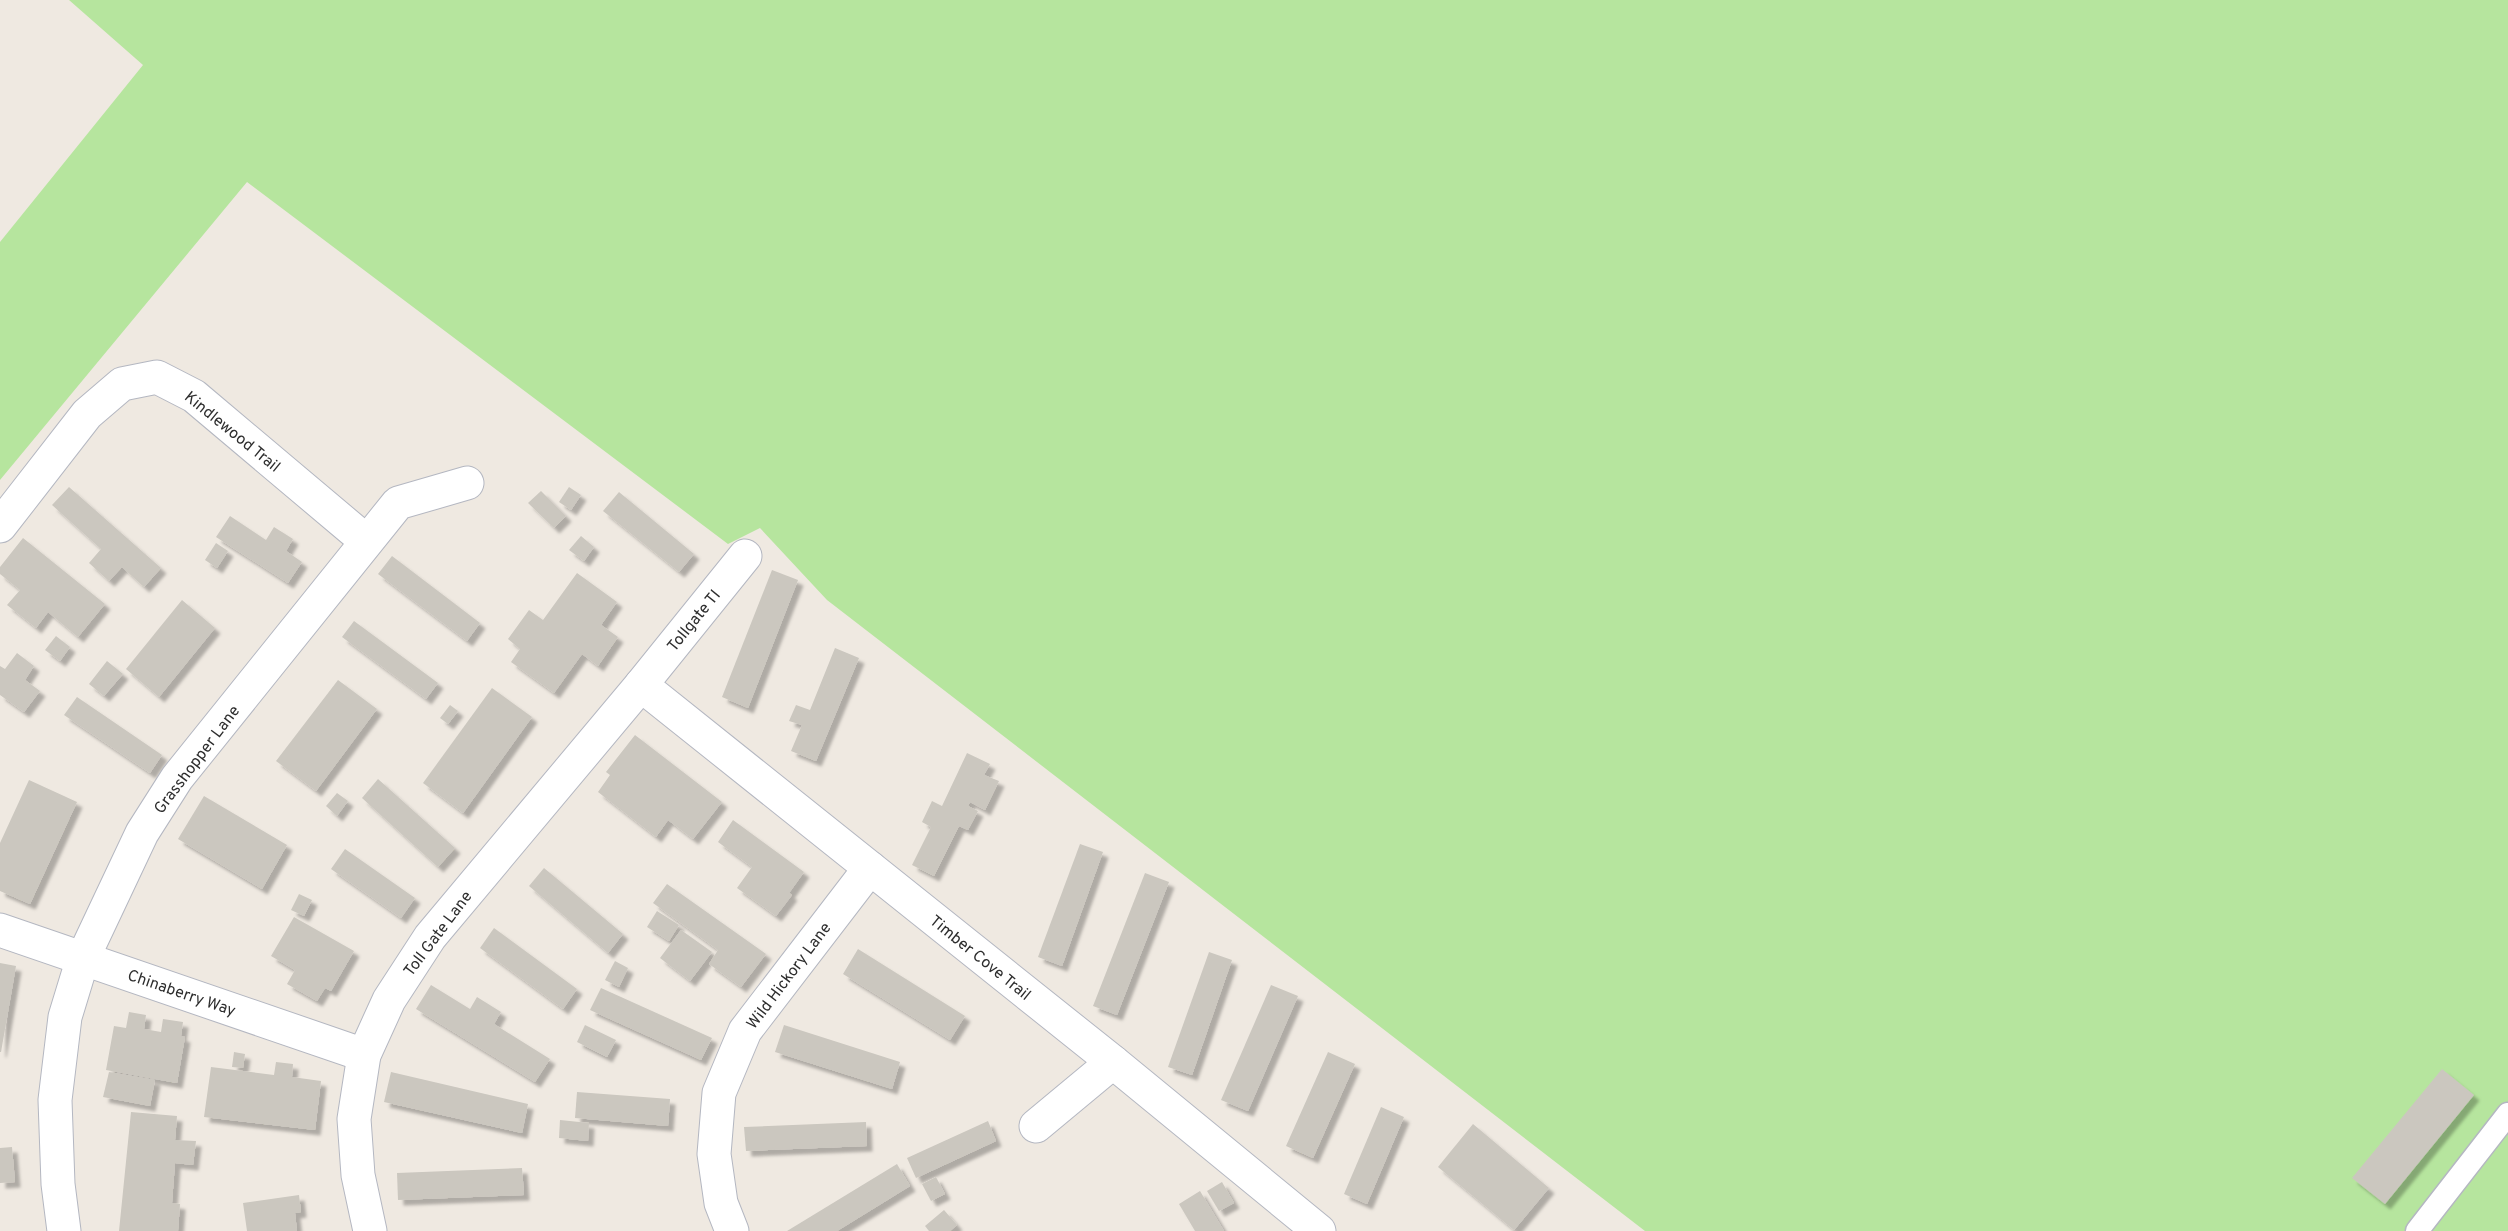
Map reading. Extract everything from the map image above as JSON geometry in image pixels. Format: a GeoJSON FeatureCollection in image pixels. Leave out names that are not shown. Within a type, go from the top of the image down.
{"type":"FeatureCollection","features":[{"type":"Feature","properties":{"kind":"street","name":"Kindlewood Trail"},"geometry":{"type":"LineString","coordinates":[[0,526],[87,414],[122,384],[157,377],[194,396],[366,541]]}},
{"type":"Feature","properties":{"kind":"street","name":"Grasshopper Lane"},"geometry":{"type":"LineString","coordinates":[[63,1231],[58,1184],[55,1100],[65,1017],[83,958],[142,833],[177,778],[398,503],[467,483]]}},
{"type":"Feature","properties":{"kind":"street","name":"Tollgate Tl"},"geometry":{"type":"LineString","coordinates":[[641,685],[745,556]]}},
{"type":"Feature","properties":{"kind":"street","name":"Timber Cove Trail"},"geometry":{"type":"LineString","coordinates":[[641,685],[1113,1062],[1319,1231]]}},
{"type":"Feature","properties":{"kind":"street","name":"Toll Gate Lane"},"geometry":{"type":"LineString","coordinates":[[370,1231],[358,1175],[354,1119],[364,1055],[389,1000],[430,937],[641,685]]}},
{"type":"Feature","properties":{"kind":"street","name":"Wild Hickory Lane"},"geometry":{"type":"LineString","coordinates":[[732,1231],[721,1203],[714,1154],[719,1093],[745,1031],[870,868]]}},
{"type":"Feature","properties":{"kind":"street","name":"Chinaberry Way"},"geometry":{"type":"LineString","coordinates":[[0,930],[364,1055]]}},
{"type":"Feature","properties":{"kind":"street"},"geometry":{"type":"LineString","coordinates":[[1036,1126],[1113,1062]]}},
{"type":"Feature","properties":{"kind":"lane"},"geometry":{"type":"LineString","coordinates":[[2417,1231],[2508,1114]]}},
{"type":"Feature","properties":{"kind":"green space"},"geometry":{"type":"Polygon","coordinates":[[[69,0],[2508,0],[2508,1231],[1645,1231],[827,600],[760,528],[728,544],[247,182],[0,480],[0,242],[143,65],[69,0]]]}},
{"type":"Feature","properties":{"kind":"building"},"geometry":{"type":"Polygon","coordinates":[[[69,487],[161,568],[144,587],[122,567],[109,581],[89,563],[101,549],[52,505],[69,487]]]}},
{"type":"Feature","properties":{"kind":"building"},"geometry":{"type":"Polygon","coordinates":[[[569,487],[581,495],[571,510],[559,502],[569,487]]]}},
{"type":"Feature","properties":{"kind":"building"},"geometry":{"type":"Polygon","coordinates":[[[541,491],[566,516],[554,528],[528,503],[541,491]]]}},
{"type":"Feature","properties":{"kind":"building"},"geometry":{"type":"Polygon","coordinates":[[[619,492],[694,554],[679,572],[603,511],[619,492]]]}},
{"type":"Feature","properties":{"kind":"building"},"geometry":{"type":"Polygon","coordinates":[[[230,516],[266,540],[274,527],[293,539],[286,551],[302,562],[288,583],[216,537],[230,516]]]}},
{"type":"Feature","properties":{"kind":"building"},"geometry":{"type":"Polygon","coordinates":[[[581,536],[594,547],[584,561],[569,550],[581,536]]]}},
{"type":"Feature","properties":{"kind":"building"},"geometry":{"type":"Polygon","coordinates":[[[23,538],[105,604],[78,637],[48,612],[36,628],[7,605],[20,590],[0,574],[0,567],[23,538]]]}},
{"type":"Feature","properties":{"kind":"building"},"geometry":{"type":"Polygon","coordinates":[[[216,543],[228,551],[217,568],[205,560],[216,543]]]}},
{"type":"Feature","properties":{"kind":"building"},"geometry":{"type":"Polygon","coordinates":[[[392,556],[480,623],[467,641],[378,574],[392,556]]]}},
{"type":"Feature","properties":{"kind":"building"},"geometry":{"type":"Polygon","coordinates":[[[772,570],[798,580],[748,708],[722,697],[772,570]]]}},
{"type":"Feature","properties":{"kind":"building"},"geometry":{"type":"Polygon","coordinates":[[[577,573],[617,602],[601,625],[618,637],[598,666],[582,654],[554,693],[511,662],[520,649],[508,639],[529,610],[543,620],[577,573]]]}},
{"type":"Feature","properties":{"kind":"building"},"geometry":{"type":"Polygon","coordinates":[[[182,600],[215,628],[159,697],[126,669],[182,600]]]}},
{"type":"Feature","properties":{"kind":"building"},"geometry":{"type":"Polygon","coordinates":[[[354,621],[438,683],[426,699],[342,637],[354,621]]]}},
{"type":"Feature","properties":{"kind":"building"},"geometry":{"type":"Polygon","coordinates":[[[56,636],[70,647],[60,661],[45,650],[56,636]]]}},
{"type":"Feature","properties":{"kind":"building"},"geometry":{"type":"Polygon","coordinates":[[[835,648],[859,658],[816,761],[791,751],[802,725],[789,721],[796,705],[810,710],[835,648]]]}},
{"type":"Feature","properties":{"kind":"building"},"geometry":{"type":"Polygon","coordinates":[[[17,653],[34,666],[25,680],[40,691],[24,712],[0,695],[0,666],[5,669],[17,653]]]}},
{"type":"Feature","properties":{"kind":"building"},"geometry":{"type":"Polygon","coordinates":[[[107,661],[123,674],[104,696],[89,684],[107,661]]]}},
{"type":"Feature","properties":{"kind":"building"},"geometry":{"type":"Polygon","coordinates":[[[338,680],[377,709],[316,791],[276,761],[338,680]]]}},
{"type":"Feature","properties":{"kind":"building"},"geometry":{"type":"Polygon","coordinates":[[[492,688],[532,717],[463,813],[423,783],[492,688]]]}},
{"type":"Feature","properties":{"kind":"building"},"geometry":{"type":"Polygon","coordinates":[[[77,697],[162,755],[150,773],[64,715],[77,697]]]}},
{"type":"Feature","properties":{"kind":"building"},"geometry":{"type":"Polygon","coordinates":[[[450,705],[458,711],[448,724],[440,718],[450,705]]]}},
{"type":"Feature","properties":{"kind":"building"},"geometry":{"type":"Polygon","coordinates":[[[635,735],[722,802],[693,839],[668,820],[656,837],[598,792],[610,775],[606,772],[635,735]]]}},
{"type":"Feature","properties":{"kind":"building"},"geometry":{"type":"Polygon","coordinates":[[[967,753],[990,764],[984,775],[999,781],[985,810],[970,802],[968,806],[978,811],[968,830],[959,826],[934,876],[912,865],[931,827],[922,822],[932,801],[942,806],[967,753]]]}},
{"type":"Feature","properties":{"kind":"building"},"geometry":{"type":"Polygon","coordinates":[[[378,779],[455,848],[438,867],[362,798],[378,779]]]}},
{"type":"Feature","properties":{"kind":"building"},"geometry":{"type":"Polygon","coordinates":[[[29,780],[77,802],[30,904],[0,891],[0,843],[29,780]]]}},
{"type":"Feature","properties":{"kind":"building"},"geometry":{"type":"Polygon","coordinates":[[[337,793],[348,801],[337,816],[326,806],[337,793]]]}},
{"type":"Feature","properties":{"kind":"building"},"geometry":{"type":"Polygon","coordinates":[[[204,796],[287,845],[262,889],[178,839],[204,796]]]}},
{"type":"Feature","properties":{"kind":"building"},"geometry":{"type":"Polygon","coordinates":[[[733,820],[804,872],[789,893],[792,895],[776,916],[737,888],[752,867],[718,842],[733,820]]]}},
{"type":"Feature","properties":{"kind":"building"},"geometry":{"type":"Polygon","coordinates":[[[1080,844],[1103,852],[1062,966],[1038,957],[1080,844]]]}},
{"type":"Feature","properties":{"kind":"building"},"geometry":{"type":"Polygon","coordinates":[[[345,849],[415,898],[401,918],[331,869],[345,849]]]}},
{"type":"Feature","properties":{"kind":"building"},"geometry":{"type":"Polygon","coordinates":[[[544,868],[623,934],[608,953],[529,886],[544,868]]]}},
{"type":"Feature","properties":{"kind":"building"},"geometry":{"type":"Polygon","coordinates":[[[1145,873],[1169,882],[1117,1015],[1093,1006],[1145,873]]]}},
{"type":"Feature","properties":{"kind":"building"},"geometry":{"type":"Polygon","coordinates":[[[667,884],[766,954],[741,987],[709,964],[718,950],[653,903],[667,884]]]}},
{"type":"Feature","properties":{"kind":"building"},"geometry":{"type":"Polygon","coordinates":[[[299,894],[312,900],[304,916],[291,910],[299,894]]]}},
{"type":"Feature","properties":{"kind":"building"},"geometry":{"type":"Polygon","coordinates":[[[657,911],[679,925],[669,941],[647,927],[657,911]]]}},
{"type":"Feature","properties":{"kind":"building"},"geometry":{"type":"Polygon","coordinates":[[[294,917],[354,951],[331,991],[325,988],[317,1001],[287,984],[295,970],[271,956],[294,917]]]}},
{"type":"Feature","properties":{"kind":"building"},"geometry":{"type":"Polygon","coordinates":[[[494,928],[577,989],[563,1009],[480,948],[494,928]]]}},
{"type":"Feature","properties":{"kind":"building"},"geometry":{"type":"Polygon","coordinates":[[[681,930],[712,952],[690,981],[660,958],[681,930]]]}},
{"type":"Feature","properties":{"kind":"building"},"geometry":{"type":"Polygon","coordinates":[[[858,949],[965,1016],[950,1040],[843,974],[858,949]]]}},
{"type":"Feature","properties":{"kind":"building"},"geometry":{"type":"Polygon","coordinates":[[[1209,952],[1232,960],[1192,1075],[1168,1067],[1209,952]]]}},
{"type":"Feature","properties":{"kind":"building"},"geometry":{"type":"Polygon","coordinates":[[[615,961],[628,968],[619,987],[605,980],[615,961]]]}},
{"type":"Feature","properties":{"kind":"building"},"geometry":{"type":"Polygon","coordinates":[[[0,963],[16,966],[1,1052],[0,1052],[0,963]]]}},
{"type":"Feature","properties":{"kind":"building"},"geometry":{"type":"Polygon","coordinates":[[[431,985],[470,1009],[477,997],[501,1012],[494,1024],[550,1059],[535,1082],[416,1009],[431,985]]]}},
{"type":"Feature","properties":{"kind":"building"},"geometry":{"type":"Polygon","coordinates":[[[1271,985],[1298,996],[1248,1111],[1221,1100],[1271,985]]]}},
{"type":"Feature","properties":{"kind":"building"},"geometry":{"type":"Polygon","coordinates":[[[601,988],[712,1038],[701,1060],[590,1010],[601,988]]]}},
{"type":"Feature","properties":{"kind":"building"},"geometry":{"type":"Polygon","coordinates":[[[129,1012],[146,1015],[144,1029],[161,1032],[163,1019],[183,1022],[181,1036],[185,1037],[177,1083],[106,1070],[114,1026],[126,1028],[129,1012]]]}},
{"type":"Feature","properties":{"kind":"building"},"geometry":{"type":"Polygon","coordinates":[[[585,1025],[616,1040],[607,1057],[577,1042],[585,1025]]]}},
{"type":"Feature","properties":{"kind":"building"},"geometry":{"type":"Polygon","coordinates":[[[784,1025],[900,1062],[892,1089],[775,1052],[784,1025]]]}},
{"type":"Feature","properties":{"kind":"building"},"geometry":{"type":"Polygon","coordinates":[[[234,1052],[245,1054],[243,1068],[232,1067],[234,1052]]]}},
{"type":"Feature","properties":{"kind":"building"},"geometry":{"type":"Polygon","coordinates":[[[1328,1052],[1355,1064],[1313,1158],[1286,1146],[1328,1052]]]}},
{"type":"Feature","properties":{"kind":"building"},"geometry":{"type":"Polygon","coordinates":[[[276,1062],[293,1064],[292,1077],[321,1081],[315,1130],[204,1117],[211,1067],[274,1075],[276,1062]]]}},
{"type":"Feature","properties":{"kind":"building"},"geometry":{"type":"Polygon","coordinates":[[[2442,1069],[2474,1095],[2385,1204],[2352,1178],[2442,1069]]]}},
{"type":"Feature","properties":{"kind":"building"},"geometry":{"type":"Polygon","coordinates":[[[109,1072],[155,1080],[150,1106],[103,1097],[109,1072]]]}},
{"type":"Feature","properties":{"kind":"building"},"geometry":{"type":"Polygon","coordinates":[[[391,1072],[528,1104],[522,1133],[384,1102],[391,1072]]]}},
{"type":"Feature","properties":{"kind":"building"},"geometry":{"type":"Polygon","coordinates":[[[577,1092],[670,1099],[668,1126],[575,1118],[577,1092]]]}},
{"type":"Feature","properties":{"kind":"building"},"geometry":{"type":"Polygon","coordinates":[[[1381,1107],[1404,1117],[1367,1204],[1344,1194],[1381,1107]]]}},
{"type":"Feature","properties":{"kind":"building"},"geometry":{"type":"Polygon","coordinates":[[[131,1112],[177,1116],[175,1140],[196,1141],[193,1165],[175,1163],[172,1203],[180,1204],[178,1231],[119,1231],[131,1112]]]}},
{"type":"Feature","properties":{"kind":"building"},"geometry":{"type":"Polygon","coordinates":[[[560,1120],[589,1123],[588,1141],[559,1138],[560,1120]]]}},
{"type":"Feature","properties":{"kind":"building"},"geometry":{"type":"Polygon","coordinates":[[[988,1121],[996,1141],[916,1178],[907,1158],[988,1121]]]}},
{"type":"Feature","properties":{"kind":"building"},"geometry":{"type":"Polygon","coordinates":[[[866,1122],[867,1146],[746,1151],[744,1127],[866,1122]]]}},
{"type":"Feature","properties":{"kind":"building"},"geometry":{"type":"Polygon","coordinates":[[[1473,1124],[1549,1188],[1514,1230],[1438,1167],[1473,1124]]]}},
{"type":"Feature","properties":{"kind":"building"},"geometry":{"type":"Polygon","coordinates":[[[12,1147],[15,1182],[0,1183],[0,1148],[12,1147]]]}},
{"type":"Feature","properties":{"kind":"building"},"geometry":{"type":"Polygon","coordinates":[[[897,1164],[910,1186],[837,1231],[787,1231],[897,1164]]]}},
{"type":"Feature","properties":{"kind":"building"},"geometry":{"type":"Polygon","coordinates":[[[522,1168],[524,1195],[398,1200],[397,1173],[522,1168]]]}},
{"type":"Feature","properties":{"kind":"building"},"geometry":{"type":"Polygon","coordinates":[[[936,1177],[945,1194],[931,1201],[922,1184],[936,1177]]]}},
{"type":"Feature","properties":{"kind":"building"},"geometry":{"type":"Polygon","coordinates":[[[1222,1182],[1234,1203],[1219,1211],[1207,1191],[1222,1182]]]}},
{"type":"Feature","properties":{"kind":"building"},"geometry":{"type":"Polygon","coordinates":[[[1200,1191],[1224,1231],[1195,1231],[1179,1204],[1200,1191]]]}},
{"type":"Feature","properties":{"kind":"building"},"geometry":{"type":"Polygon","coordinates":[[[299,1195],[301,1212],[295,1213],[297,1231],[247,1231],[243,1203],[299,1195]]]}},
{"type":"Feature","properties":{"kind":"building"},"geometry":{"type":"Polygon","coordinates":[[[944,1210],[957,1225],[950,1231],[929,1231],[925,1226],[944,1210]]]}}]}
